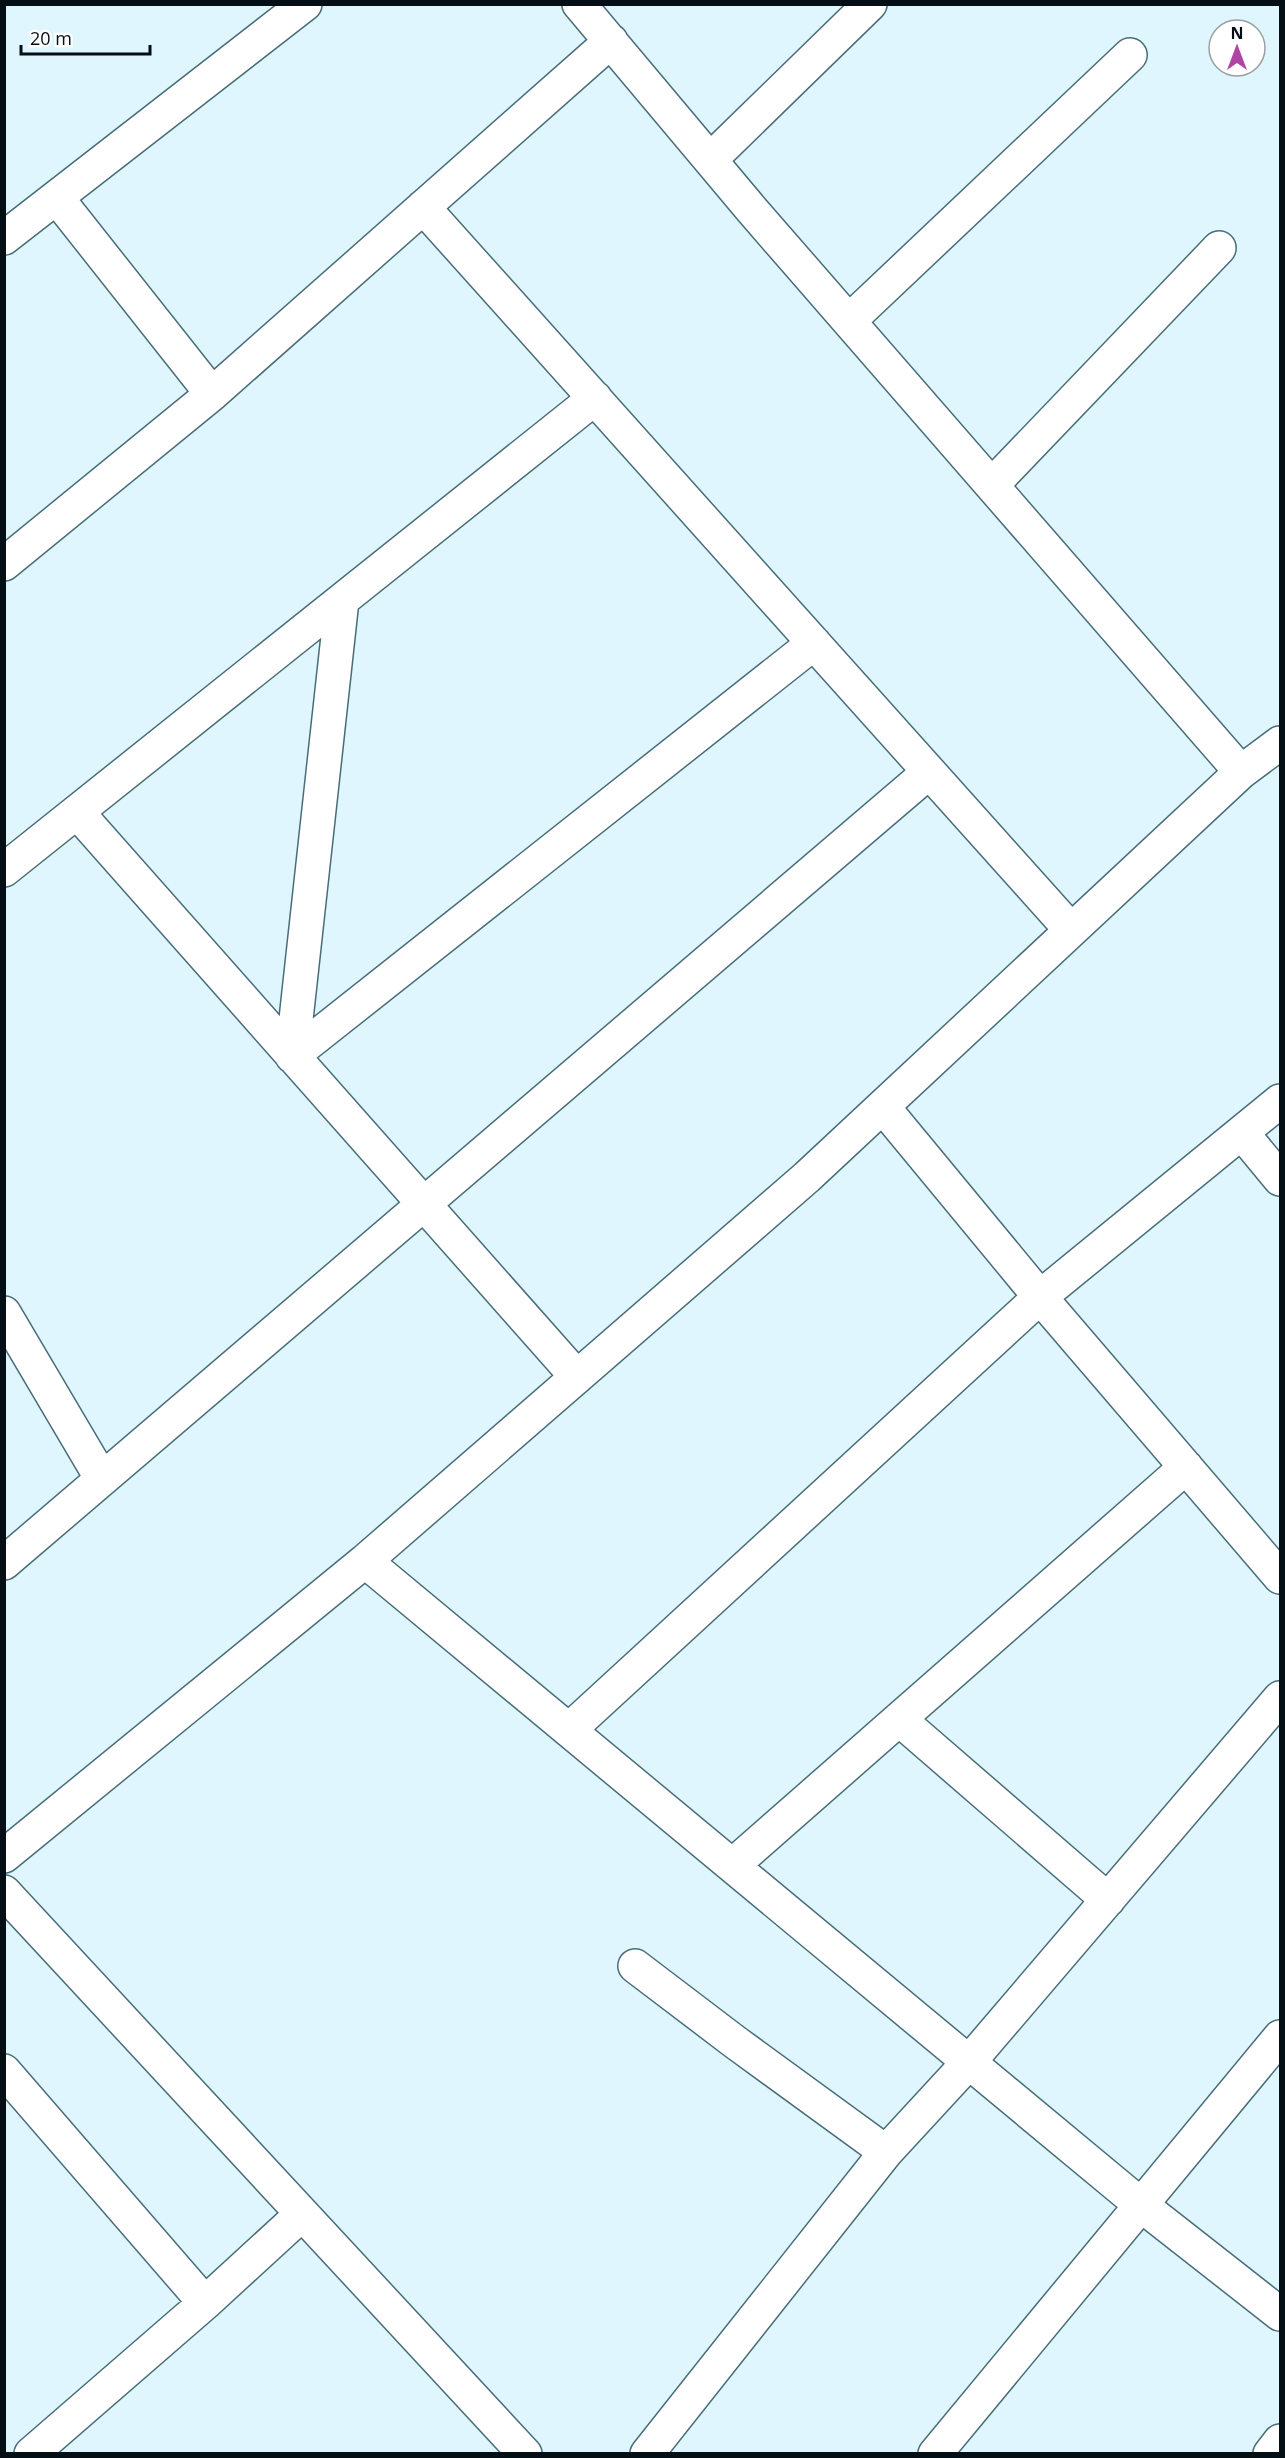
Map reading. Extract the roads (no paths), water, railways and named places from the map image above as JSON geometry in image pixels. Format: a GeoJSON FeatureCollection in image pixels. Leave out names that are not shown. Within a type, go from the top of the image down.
{"type":"FeatureCollection","features":[{"type":"Feature","properties":{"kind":"street"},"geometry":{"type":"LineString","coordinates":[[579,4],[710,160],[1241,772]]}},
{"type":"Feature","properties":{"kind":"street"},"geometry":{"type":"LineString","coordinates":[[710,160],[870,4]]}},
{"type":"Feature","properties":{"kind":"street"},"geometry":{"type":"LineString","coordinates":[[4,238],[57,198],[285,10]]}},
{"type":"Feature","properties":{"kind":"street"},"geometry":{"type":"LineString","coordinates":[[4,564],[212,394],[611,41]]}},
{"type":"Feature","properties":{"kind":"street"},"geometry":{"type":"LineString","coordinates":[[849,321],[1130,55]]}},
{"type":"Feature","properties":{"kind":"street"},"geometry":{"type":"LineString","coordinates":[[57,198],[212,394]]}},
{"type":"Feature","properties":{"kind":"street"},"geometry":{"type":"LineString","coordinates":[[423,207],[1071,930]]}},
{"type":"Feature","properties":{"kind":"street"},"geometry":{"type":"LineString","coordinates":[[992,485],[1219,248]]}},
{"type":"Feature","properties":{"kind":"street"},"geometry":{"type":"LineString","coordinates":[[4,870],[594,398]]}},
{"type":"Feature","properties":{"kind":"street"},"geometry":{"type":"LineString","coordinates":[[292,1056],[342,600]]}},
{"type":"Feature","properties":{"kind":"street"},"geometry":{"type":"LineString","coordinates":[[292,1056],[814,643]]}},
{"type":"Feature","properties":{"kind":"street"},"geometry":{"type":"LineString","coordinates":[[4,1856],[365,1561],[807,1177],[1241,772],[1281,742]]}},
{"type":"Feature","properties":{"kind":"street"},"geometry":{"type":"LineString","coordinates":[[4,1563],[929,772]]}},
{"type":"Feature","properties":{"kind":"street"},"geometry":{"type":"LineString","coordinates":[[77,812],[577,1377]]}},
{"type":"Feature","properties":{"kind":"street"},"geometry":{"type":"LineString","coordinates":[[569,1730],[1040,1297],[1281,1101]]}},
{"type":"Feature","properties":{"kind":"street"},"geometry":{"type":"LineString","coordinates":[[882,1107],[1040,1297],[1281,1577]]}},
{"type":"Feature","properties":{"kind":"street"},"geometry":{"type":"LineString","coordinates":[[1242,1133],[1281,1179]]}},
{"type":"Feature","properties":{"kind":"street"},"geometry":{"type":"LineString","coordinates":[[4,1313],[102,1479]]}},
{"type":"Feature","properties":{"kind":"street"},"geometry":{"type":"LineString","coordinates":[[733,1865],[1186,1467]]}},
{"type":"Feature","properties":{"kind":"street"},"geometry":{"type":"LineString","coordinates":[[365,1561],[1142,2205],[1281,2314]]}},
{"type":"Feature","properties":{"kind":"street"},"geometry":{"type":"LineString","coordinates":[[648,2454],[886,2152],[969,2061],[1281,1698]]}},
{"type":"Feature","properties":{"kind":"street"},"geometry":{"type":"LineString","coordinates":[[899,1719],[1108,1900]]}},
{"type":"Feature","properties":{"kind":"street"},"geometry":{"type":"LineString","coordinates":[[4,1892],[525,2454]]}},
{"type":"Feature","properties":{"kind":"street"},"geometry":{"type":"LineString","coordinates":[[635,1966],[886,2152]]}},
{"type":"Feature","properties":{"kind":"street"},"geometry":{"type":"LineString","coordinates":[[935,2454],[1281,2037]]}},
{"type":"Feature","properties":{"kind":"street"},"geometry":{"type":"LineString","coordinates":[[4,2071],[206,2303]]}},
{"type":"Feature","properties":{"kind":"street"},"geometry":{"type":"LineString","coordinates":[[31,2454],[206,2303],[302,2214]]}},
{"type":"Feature","properties":{"kind":"street"},"geometry":{"type":"LineString","coordinates":[[1270,2454],[1281,2441]]}}]}
